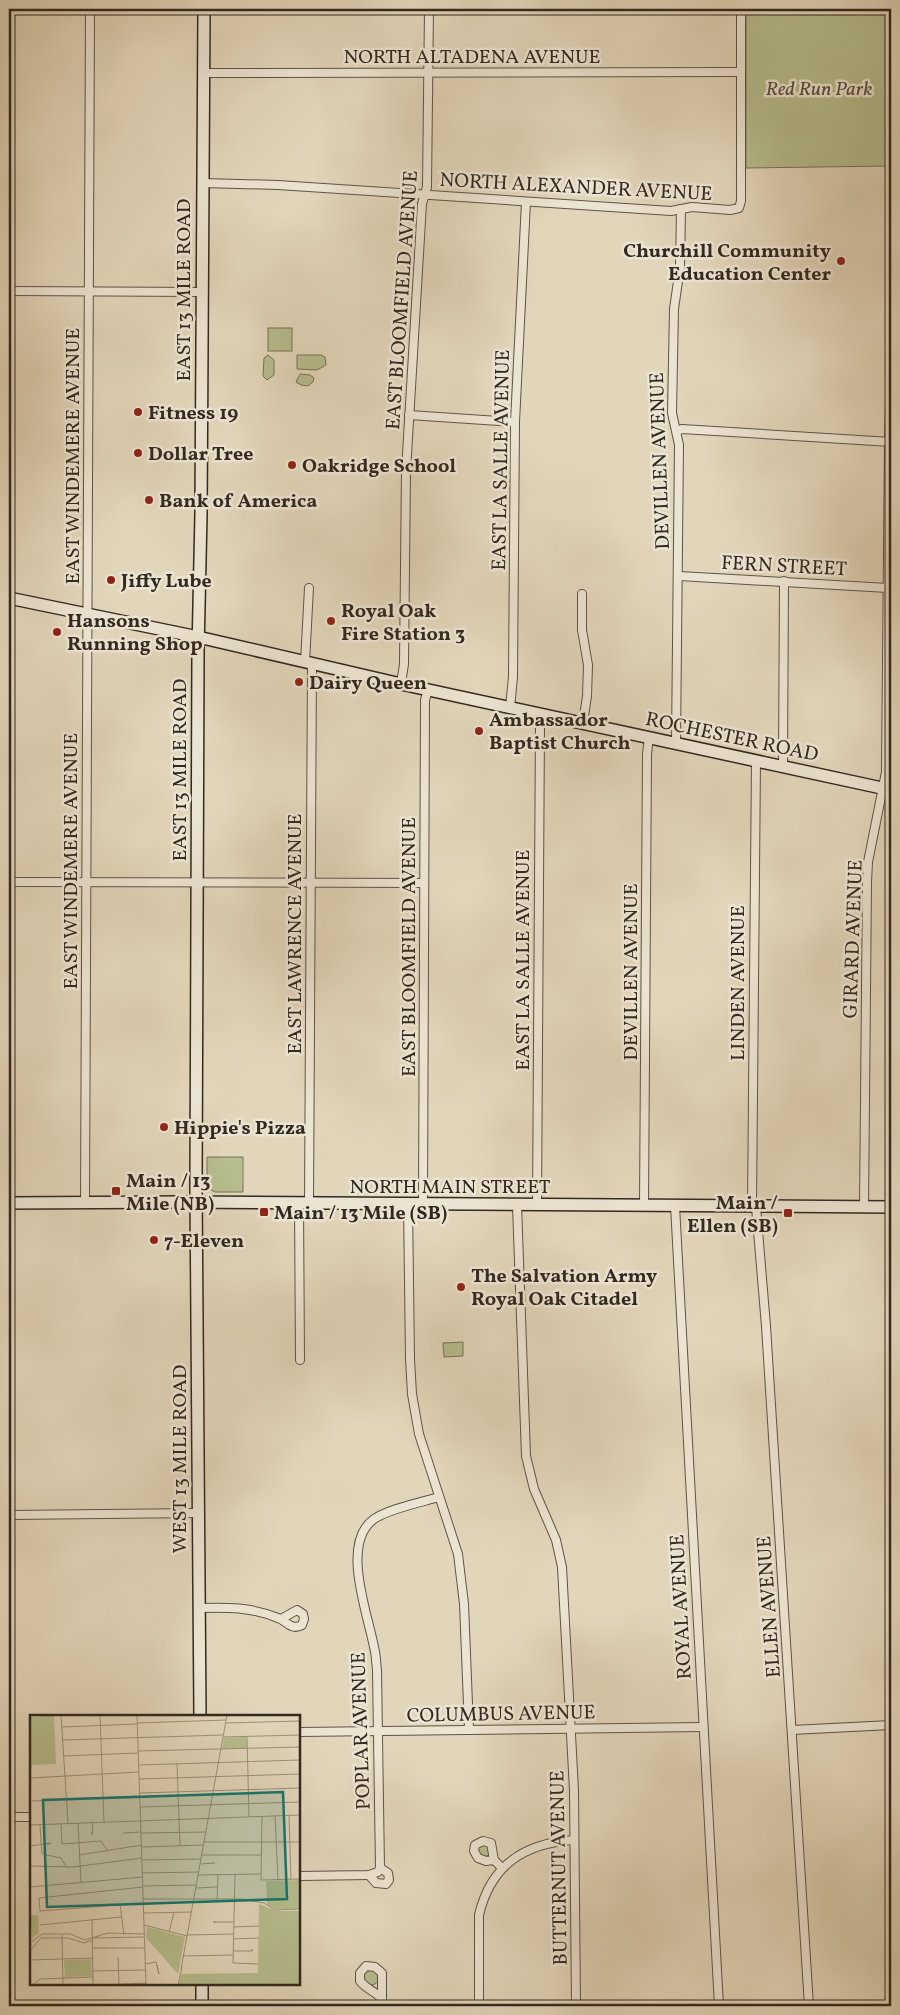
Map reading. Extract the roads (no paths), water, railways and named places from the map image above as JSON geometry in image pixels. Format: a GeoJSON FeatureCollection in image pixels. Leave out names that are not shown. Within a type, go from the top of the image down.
{"type":"FeatureCollection","features":[{"type":"Feature","properties":{"kind":"main road","name":"EAST 13 MILE ROAD"},"geometry":{"type":"LineString","coordinates":[[196,1202],[198,636],[204,9]]}},
{"type":"Feature","properties":{"kind":"main road","name":"ROCHESTER ROAD"},"geometry":{"type":"LineString","coordinates":[[9,598],[198,636],[428,690],[887,789]]}},
{"type":"Feature","properties":{"kind":"main road","name":"NORTH MAIN STREET"},"geometry":{"type":"LineString","coordinates":[[9,1203],[196,1202],[536,1206],[891,1207]]}},
{"type":"Feature","properties":{"kind":"main road","name":"WEST 13 MILE ROAD"},"geometry":{"type":"LineString","coordinates":[[196,1202],[200,1715]]}},
{"type":"Feature","properties":{"kind":"main road"},"geometry":{"type":"LineString","coordinates":[[202,1985],[202,2006]]}},
{"type":"Feature","properties":{"kind":"street","name":"EAST WINDEMERE AVENUE"},"geometry":{"type":"LineString","coordinates":[[85,1203],[90,9]]}},
{"type":"Feature","properties":{"kind":"street","name":"EAST BLOOMFIELD AVENUE"},"geometry":{"type":"LineString","coordinates":[[401,684],[404,673],[405,501],[408,415],[422,204],[427,185],[429,9]]}},
{"type":"Feature","properties":{"kind":"street"},"geometry":{"type":"LineString","coordinates":[[741,9],[741,72]]}},
{"type":"Feature","properties":{"kind":"street","name":"NORTH ALTADENA AVENUE"},"geometry":{"type":"LineString","coordinates":[[203,73],[741,72]]}},
{"type":"Feature","properties":{"kind":"street","name":"NORTH ALEXANDER AVENUE"},"geometry":{"type":"LineString","coordinates":[[203,183],[296,186],[671,211],[692,208],[739,208],[741,192],[741,72]]}},
{"type":"Feature","properties":{"kind":"street","name":"EAST LA SALLE AVENUE"},"geometry":{"type":"LineString","coordinates":[[510,708],[513,677],[515,422],[526,202]]}},
{"type":"Feature","properties":{"kind":"street","name":"DEVILLEN AVENUE"},"geometry":{"type":"LineString","coordinates":[[676,743],[679,445],[672,413],[672,384],[674,309],[680,267],[681,209]]}},
{"type":"Feature","properties":{"kind":"street"},"geometry":{"type":"LineString","coordinates":[[9,291],[202,292]]}},
{"type":"Feature","properties":{"kind":"street","name":"GIRARD AVENUE"},"geometry":{"type":"LineString","coordinates":[[864,1207],[867,871],[887,789],[891,372]]}},
{"type":"Feature","properties":{"kind":"street"},"geometry":{"type":"LineString","coordinates":[[408,415],[515,422]]}},
{"type":"Feature","properties":{"kind":"street"},"geometry":{"type":"LineString","coordinates":[[677,430],[890,442]]}},
{"type":"Feature","properties":{"kind":"street","name":"FERN STREET"},"geometry":{"type":"LineString","coordinates":[[678,576],[888,588]]}},
{"type":"Feature","properties":{"kind":"street"},"geometry":{"type":"LineString","coordinates":[[783,766],[784,582]]}},
{"type":"Feature","properties":{"kind":"street","name":"EAST LAWRENCE AVENUE"},"geometry":{"type":"LineString","coordinates":[[300,1360],[310,884],[309,588]]}},
{"type":"Feature","properties":{"kind":"street"},"geometry":{"type":"LineString","coordinates":[[582,594],[582,630],[588,665],[587,696],[583,723]]}},
{"type":"Feature","properties":{"kind":"street","name":"EAST BLOOMFIELD AVENUE"},"geometry":{"type":"LineString","coordinates":[[423,1204],[425,700],[428,690]]}},
{"type":"Feature","properties":{"kind":"street","name":"EAST LA SALLE AVENUE"},"geometry":{"type":"LineString","coordinates":[[536,1206],[541,714]]}},
{"type":"Feature","properties":{"kind":"street","name":"DEVILLEN AVENUE"},"geometry":{"type":"LineString","coordinates":[[644,1206],[647,759],[649,738]]}},
{"type":"Feature","properties":{"kind":"street","name":"LINDEN AVENUE"},"geometry":{"type":"LineString","coordinates":[[754,1207],[756,760]]}},
{"type":"Feature","properties":{"kind":"street"},"geometry":{"type":"LineString","coordinates":[[9,882],[424,884]]}},
{"type":"Feature","properties":{"kind":"street"},"geometry":{"type":"LineString","coordinates":[[408,1204],[412,1394],[419,1434],[439,1497],[452,1530],[462,1577],[469,1729]]}},
{"type":"Feature","properties":{"kind":"street","name":"BUTTERNUT AVENUE"},"geometry":{"type":"LineString","coordinates":[[517,1205],[526,1456],[534,1489],[550,1523],[560,1556],[563,1581],[574,1840],[576,2006]]}},
{"type":"Feature","properties":{"kind":"street","name":"ROYAL AVENUE"},"geometry":{"type":"LineString","coordinates":[[675,1206],[718,2006]]}},
{"type":"Feature","properties":{"kind":"street","name":"ELLEN AVENUE"},"geometry":{"type":"LineString","coordinates":[[754,1207],[766,1326],[809,2006]]}},
{"type":"Feature","properties":{"kind":"street","name":"POPLAR AVENUE"},"geometry":{"type":"LineString","coordinates":[[369,1875],[376,1883],[386,1884],[388,1880],[388,1873],[379,1870],[375,1655],[361,1587],[358,1558],[359,1540],[366,1526],[379,1516],[439,1497]]}},
{"type":"Feature","properties":{"kind":"street"},"geometry":{"type":"LineString","coordinates":[[9,1515],[198,1513]]}},
{"type":"Feature","properties":{"kind":"street"},"geometry":{"type":"LineString","coordinates":[[199,1608],[242,1608],[281,1618]]}},
{"type":"Feature","properties":{"kind":"street"},"geometry":{"type":"LineString","coordinates":[[792,1730],[891,1724]]}},
{"type":"Feature","properties":{"kind":"street","name":"COLUMBUS AVENUE"},"geometry":{"type":"LineString","coordinates":[[300,1732],[703,1727]]}},
{"type":"Feature","properties":{"kind":"street"},"geometry":{"type":"LineString","coordinates":[[9,1817],[30,1817]]}},
{"type":"Feature","properties":{"kind":"street"},"geometry":{"type":"LineString","coordinates":[[479,2006],[480,1915],[486,1894],[502,1868],[531,1848],[574,1840]]}},
{"type":"Feature","properties":{"kind":"street"},"geometry":{"type":"LineString","coordinates":[[494,1860],[502,1868]]}},
{"type":"Feature","properties":{"kind":"street"},"geometry":{"type":"LineString","coordinates":[[300,1876],[369,1875],[379,1870]]}},
{"type":"Feature","properties":{"kind":"street"},"geometry":{"type":"LineString","coordinates":[[9,1987],[9,2006]]}},
{"type":"Feature","properties":{"kind":"place","name":"Churchill Community Education Center"},"geometry":{"type":"Point","coordinates":[841,261]}},
{"type":"Feature","properties":{"kind":"place","name":"Fitness 19"},"geometry":{"type":"Point","coordinates":[138,412]}},
{"type":"Feature","properties":{"kind":"place","name":"Dollar Tree"},"geometry":{"type":"Point","coordinates":[138,453]}},
{"type":"Feature","properties":{"kind":"place","name":"Oakridge School"},"geometry":{"type":"Point","coordinates":[292,465]}},
{"type":"Feature","properties":{"kind":"place","name":"Bank of America"},"geometry":{"type":"Point","coordinates":[149,500]}},
{"type":"Feature","properties":{"kind":"place","name":"Jiffy Lube"},"geometry":{"type":"Point","coordinates":[111,580]}},
{"type":"Feature","properties":{"kind":"place","name":"Royal Oak Fire Station 3"},"geometry":{"type":"Point","coordinates":[331,621]}},
{"type":"Feature","properties":{"kind":"place","name":"Hansons Running Shop"},"geometry":{"type":"Point","coordinates":[57,632]}},
{"type":"Feature","properties":{"kind":"place","name":"Dairy Queen"},"geometry":{"type":"Point","coordinates":[299,682]}},
{"type":"Feature","properties":{"kind":"place","name":"Ambassador Baptist Church"},"geometry":{"type":"Point","coordinates":[479,731]}},
{"type":"Feature","properties":{"kind":"place","name":"Hippie's Pizza"},"geometry":{"type":"Point","coordinates":[164,1127]}},
{"type":"Feature","properties":{"kind":"place","name":"Main / 13 Mile (NB)"},"geometry":{"type":"Point","coordinates":[116,1191]}},
{"type":"Feature","properties":{"kind":"place","name":"Main / 13 Mile (SB)"},"geometry":{"type":"Point","coordinates":[264,1212]}},
{"type":"Feature","properties":{"kind":"place","name":"Main / Ellen (SB)"},"geometry":{"type":"Point","coordinates":[788,1213]}},
{"type":"Feature","properties":{"kind":"place","name":"7-Eleven"},"geometry":{"type":"Point","coordinates":[154,1240]}},
{"type":"Feature","properties":{"kind":"place","name":"The Salvation Army Royal Oak Citadel"},"geometry":{"type":"Point","coordinates":[461,1287]}},
{"type":"Feature","properties":{"kind":"park label","name":"Red Run Park"},"geometry":{"type":"Point","coordinates":[819,88]}}]}
